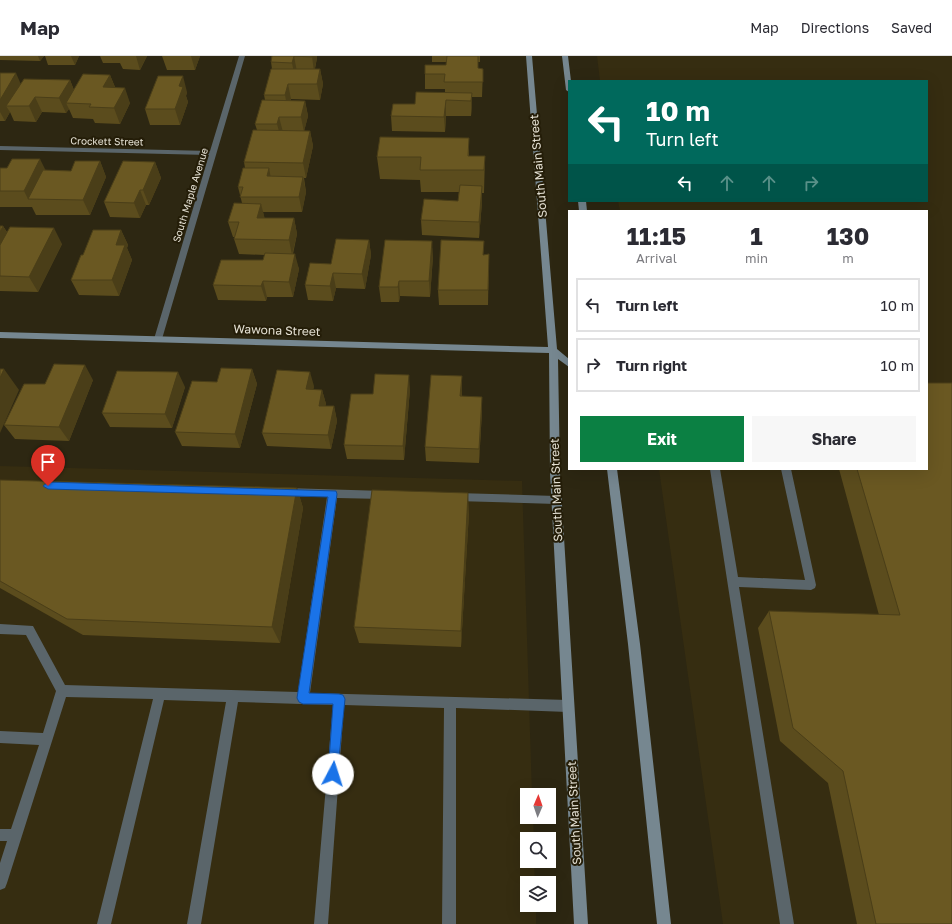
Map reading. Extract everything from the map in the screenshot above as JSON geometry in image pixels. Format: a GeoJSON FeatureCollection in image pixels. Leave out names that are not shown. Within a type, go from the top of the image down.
{"type":"FeatureCollection","features":[{"type":"Feature","properties":{"kind":"main road","name":"South Main Street"},"geometry":{"type":"LineString","coordinates":[[528,56],[553,350],[556,500],[581,924]]}},
{"type":"Feature","properties":{"kind":"main road"},"geometry":{"type":"LineString","coordinates":[[565,56],[568,82]]}},
{"type":"Feature","properties":{"kind":"main road","name":"Wawona Street"},"geometry":{"type":"LineString","coordinates":[[0,335],[553,350]]}},
{"type":"Feature","properties":{"kind":"main road"},"geometry":{"type":"LineString","coordinates":[[553,350],[568,363]]}},
{"type":"Feature","properties":{"kind":"main road"},"geometry":{"type":"LineString","coordinates":[[605,470],[614,482]]}},
{"type":"Feature","properties":{"kind":"main road"},"geometry":{"type":"LineString","coordinates":[[612,470],[634,644],[664,924]]}},
{"type":"Feature","properties":{"kind":"street","name":"South Maple Avenue"},"geometry":{"type":"LineString","coordinates":[[158,339],[242,56]]}},
{"type":"Feature","properties":{"kind":"street","name":"Crockett Street"},"geometry":{"type":"LineString","coordinates":[[0,148],[213,153]]}},
{"type":"Feature","properties":{"kind":"street"},"geometry":{"type":"LineString","coordinates":[[715,470],[787,924]]}},
{"type":"Feature","properties":{"kind":"street"},"geometry":{"type":"LineString","coordinates":[[733,582],[811,585],[786,470]]}},
{"type":"Feature","properties":{"kind":"street"},"geometry":{"type":"LineString","coordinates":[[277,492],[397,495]]}},
{"type":"Feature","properties":{"kind":"street"},"geometry":{"type":"LineString","coordinates":[[303,698],[333,494]]}},
{"type":"Feature","properties":{"kind":"street"},"geometry":{"type":"LineString","coordinates":[[444,497],[556,500]]}},
{"type":"Feature","properties":{"kind":"street"},"geometry":{"type":"LineString","coordinates":[[0,629],[29,630],[62,691],[0,883]]}},
{"type":"Feature","properties":{"kind":"street"},"geometry":{"type":"LineString","coordinates":[[62,691],[568,706]]}},
{"type":"Feature","properties":{"kind":"street"},"geometry":{"type":"LineString","coordinates":[[104,924],[160,694]]}},
{"type":"Feature","properties":{"kind":"street"},"geometry":{"type":"LineString","coordinates":[[194,924],[233,696]]}},
{"type":"Feature","properties":{"kind":"street"},"geometry":{"type":"LineString","coordinates":[[321,924],[339,699]]}},
{"type":"Feature","properties":{"kind":"street"},"geometry":{"type":"LineString","coordinates":[[449,924],[450,703]]}},
{"type":"Feature","properties":{"kind":"street"},"geometry":{"type":"LineString","coordinates":[[0,737],[47,739]]}},
{"type":"Feature","properties":{"kind":"street"},"geometry":{"type":"LineString","coordinates":[[0,835],[16,835]]}},
{"type":"Feature","properties":{"kind":"shaded area"},"geometry":{"type":"Polygon","coordinates":[[[597,56],[952,56],[952,924],[723,924],[659,470],[928,470],[928,210],[620,210],[618,202],[928,202],[928,80],[600,80],[597,56]]]}},
{"type":"Feature","properties":{"kind":"shaded area"},"geometry":{"type":"Polygon","coordinates":[[[0,466],[522,481],[532,788],[520,788],[520,824],[533,824],[534,832],[520,832],[520,868],[534,868],[535,876],[520,876],[520,912],[536,912],[536,924],[0,924],[0,466]]]}},
{"type":"Feature","properties":{"kind":"building"},"geometry":{"type":"Polygon","coordinates":[[[272,56],[294,56],[292,63],[271,62],[272,56]]]}},
{"type":"Feature","properties":{"kind":"building"},"geometry":{"type":"Polygon","coordinates":[[[447,56],[478,56],[478,68],[483,69],[483,82],[444,82],[445,74],[425,74],[425,65],[446,65],[447,56]]]}},
{"type":"Feature","properties":{"kind":"building"},"geometry":{"type":"Polygon","coordinates":[[[271,69],[320,69],[317,84],[288,84],[285,95],[264,95],[271,69]]]}},
{"type":"Feature","properties":{"kind":"building"},"geometry":{"type":"Polygon","coordinates":[[[0,73],[16,73],[0,100],[0,73]]]}},
{"type":"Feature","properties":{"kind":"building"},"geometry":{"type":"Polygon","coordinates":[[[83,74],[110,75],[103,87],[125,88],[114,108],[89,107],[91,104],[66,103],[83,74]]]}},
{"type":"Feature","properties":{"kind":"building"},"geometry":{"type":"Polygon","coordinates":[[[158,76],[183,76],[179,86],[183,87],[175,109],[145,109],[158,76]]]}},
{"type":"Feature","properties":{"kind":"building"},"geometry":{"type":"Polygon","coordinates":[[[24,79],[70,80],[59,98],[35,97],[29,106],[6,106],[24,79]]]}},
{"type":"Feature","properties":{"kind":"building"},"geometry":{"type":"Polygon","coordinates":[[[416,92],[472,93],[471,101],[446,100],[444,117],[391,116],[393,104],[415,104],[416,92]]]}},
{"type":"Feature","properties":{"kind":"building"},"geometry":{"type":"Polygon","coordinates":[[[262,100],[305,101],[301,117],[279,117],[277,124],[255,124],[262,100]]]}},
{"type":"Feature","properties":{"kind":"building"},"geometry":{"type":"Polygon","coordinates":[[[253,130],[310,131],[303,163],[244,162],[253,130]]]}},
{"type":"Feature","properties":{"kind":"building"},"geometry":{"type":"Polygon","coordinates":[[[380,137],[469,138],[468,156],[485,156],[484,170],[420,170],[421,157],[377,157],[380,137]]]}},
{"type":"Feature","properties":{"kind":"building"},"geometry":{"type":"Polygon","coordinates":[[[12,159],[40,159],[24,191],[0,191],[0,168],[7,168],[12,159]]]}},
{"type":"Feature","properties":{"kind":"building"},"geometry":{"type":"Polygon","coordinates":[[[75,161],[100,161],[83,200],[28,199],[43,170],[71,171],[75,161]]]}},
{"type":"Feature","properties":{"kind":"building"},"geometry":{"type":"Polygon","coordinates":[[[123,161],[155,162],[143,190],[140,190],[134,203],[104,202],[123,161]]]}},
{"type":"Feature","properties":{"kind":"building"},"geometry":{"type":"Polygon","coordinates":[[[243,168],[269,168],[267,176],[303,177],[299,197],[240,197],[243,187],[238,187],[243,168]]]}},
{"type":"Feature","properties":{"kind":"building"},"geometry":{"type":"Polygon","coordinates":[[[460,185],[482,186],[479,222],[421,220],[424,199],[458,201],[460,185]]]}},
{"type":"Feature","properties":{"kind":"building"},"geometry":{"type":"Polygon","coordinates":[[[234,203],[261,204],[257,218],[294,218],[289,240],[234,239],[239,222],[228,222],[234,203]]]}},
{"type":"Feature","properties":{"kind":"building"},"geometry":{"type":"Polygon","coordinates":[[[10,227],[54,228],[29,277],[0,276],[0,245],[10,227]]]}},
{"type":"Feature","properties":{"kind":"building"},"geometry":{"type":"Polygon","coordinates":[[[93,230],[121,230],[116,245],[125,245],[112,280],[71,280],[81,255],[83,255],[93,230]]]}},
{"type":"Feature","properties":{"kind":"building"},"geometry":{"type":"Polygon","coordinates":[[[336,239],[369,240],[362,274],[333,273],[330,286],[305,285],[310,263],[331,264],[336,239]]]}},
{"type":"Feature","properties":{"kind":"building"},"geometry":{"type":"Polygon","coordinates":[[[385,240],[432,241],[429,281],[399,281],[398,287],[379,287],[385,240]]]}},
{"type":"Feature","properties":{"kind":"building"},"geometry":{"type":"Polygon","coordinates":[[[441,240],[484,241],[483,255],[489,254],[488,290],[438,290],[441,240]]]}},
{"type":"Feature","properties":{"kind":"building"},"geometry":{"type":"Polygon","coordinates":[[[265,253],[295,254],[289,282],[263,281],[261,286],[213,285],[221,260],[263,260],[265,253]]]}},
{"type":"Feature","properties":{"kind":"building"},"geometry":{"type":"Polygon","coordinates":[[[54,364],[85,365],[59,427],[4,425],[24,384],[45,384],[54,364]]]}},
{"type":"Feature","properties":{"kind":"building"},"geometry":{"type":"Polygon","coordinates":[[[221,368],[252,369],[235,434],[175,432],[192,381],[217,382],[221,368]]]}},
{"type":"Feature","properties":{"kind":"building"},"geometry":{"type":"Polygon","coordinates":[[[0,369],[4,369],[0,378],[0,369]]]}},
{"type":"Feature","properties":{"kind":"building"},"geometry":{"type":"Polygon","coordinates":[[[277,370],[310,372],[306,389],[322,390],[319,406],[334,406],[328,435],[262,433],[277,370]]]}},
{"type":"Feature","properties":{"kind":"building"},"geometry":{"type":"Polygon","coordinates":[[[117,371],[178,372],[165,414],[102,413],[117,371]]]}},
{"type":"Feature","properties":{"kind":"building"},"geometry":{"type":"Polygon","coordinates":[[[375,374],[409,375],[403,446],[344,445],[351,394],[373,394],[375,374]]]}},
{"type":"Feature","properties":{"kind":"building"},"geometry":{"type":"Polygon","coordinates":[[[431,375],[462,376],[460,396],[482,397],[479,449],[425,447],[431,375]]]}},
{"type":"Feature","properties":{"kind":"building"},"geometry":{"type":"Polygon","coordinates":[[[928,383],[952,383],[952,924],[876,924],[843,771],[793,728],[769,611],[900,615],[857,470],[928,470],[928,383]]]}},
{"type":"Feature","properties":{"kind":"building"},"geometry":{"type":"Polygon","coordinates":[[[0,480],[297,488],[272,627],[67,619],[0,581],[0,480]]]}},
{"type":"Feature","properties":{"kind":"building"},"geometry":{"type":"Polygon","coordinates":[[[372,490],[468,493],[461,631],[354,627],[372,490]]]}},
{"type":"Feature","properties":{"kind":"route"},"geometry":{"type":"LineString","coordinates":[[48,486],[333,494],[303,698],[339,699],[333,774]]}}]}
